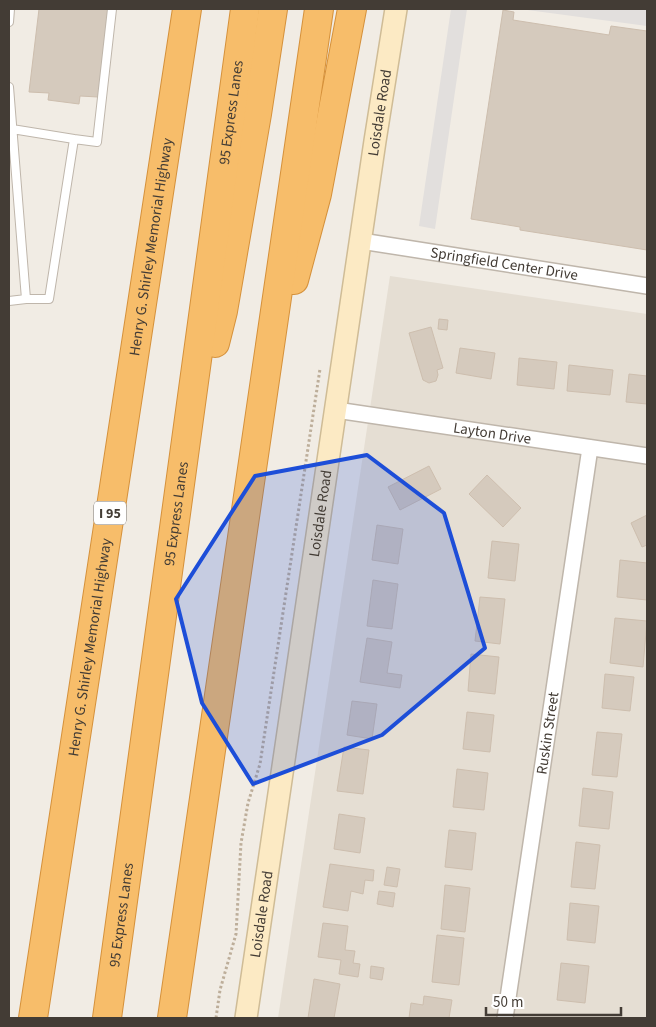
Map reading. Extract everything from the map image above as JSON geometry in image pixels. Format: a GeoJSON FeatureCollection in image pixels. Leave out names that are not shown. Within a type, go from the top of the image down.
{"type":"FeatureCollection","features":[{"type":"Feature","properties":{"kind":"highway","name":"Henry G. Shirley Memorial Highway"},"geometry":{"type":"LineString","coordinates":[[34,1018],[187,9]]}},
{"type":"Feature","properties":{"kind":"highway","name":"95 Express Lanes"},"geometry":{"type":"LineString","coordinates":[[107,1018],[186,454],[208,274],[245,9]]}},
{"type":"Feature","properties":{"kind":"highway"},"geometry":{"type":"LineString","coordinates":[[186,454],[223,311],[273,9]]}},
{"type":"Feature","properties":{"kind":"highway"},"geometry":{"type":"LineString","coordinates":[[172,1018],[319,9]]}},
{"type":"Feature","properties":{"kind":"highway"},"geometry":{"type":"LineString","coordinates":[[265,380],[310,223],[352,9]]}},
{"type":"Feature","properties":{"kind":"main road","name":"Loisdale Road"},"geometry":{"type":"LineString","coordinates":[[246,1018],[396,9]]}},
{"type":"Feature","properties":{"kind":"street","name":"Springfield Center Drive"},"geometry":{"type":"LineString","coordinates":[[361,241],[647,286]]}},
{"type":"Feature","properties":{"kind":"street","name":"Layton Drive"},"geometry":{"type":"LineString","coordinates":[[336,410],[647,456]]}},
{"type":"Feature","properties":{"kind":"street","name":"Ruskin Street"},"geometry":{"type":"LineString","coordinates":[[505,1018],[590,448]]}},
{"type":"Feature","properties":{"kind":"lane"},"geometry":{"type":"LineString","coordinates":[[9,22],[10,9]]}},
{"type":"Feature","properties":{"kind":"lane"},"geometry":{"type":"LineString","coordinates":[[12,129],[97,142],[112,9]]}},
{"type":"Feature","properties":{"kind":"lane"},"geometry":{"type":"LineString","coordinates":[[9,87],[26,298]]}},
{"type":"Feature","properties":{"kind":"lane"},"geometry":{"type":"LineString","coordinates":[[9,300],[26,298],[49,299],[74,139]]}},
{"type":"Feature","properties":{"kind":"path"},"geometry":{"type":"LineString","coordinates":[[216,1018],[220,990],[236,934],[241,842],[248,803],[260,764],[321,364]]}},
{"type":"Feature","properties":{"kind":"highlighted area"},"geometry":{"type":"Polygon","coordinates":[[[367,455],[444,513],[485,648],[382,735],[253,784],[202,703],[176,599],[255,476],[367,455]]]}},
{"type":"Feature","properties":{"kind":"shaded area"},"geometry":{"type":"Polygon","coordinates":[[[451,9],[467,9],[435,229],[419,226],[451,9]]]}},
{"type":"Feature","properties":{"kind":"shaded area"},"geometry":{"type":"Polygon","coordinates":[[[520,9],[647,9],[647,26],[520,9]]]}},
{"type":"Feature","properties":{"kind":"shaded area"},"geometry":{"type":"Polygon","coordinates":[[[390,276],[647,314],[647,1018],[278,1018],[390,276]]]}},
{"type":"Feature","properties":{"kind":"building"},"geometry":{"type":"Polygon","coordinates":[[[39,9],[108,9],[98,97],[80,96],[79,104],[48,100],[49,93],[29,92],[39,9]]]}},
{"type":"Feature","properties":{"kind":"building"},"geometry":{"type":"Polygon","coordinates":[[[503,10],[514,12],[513,20],[609,35],[611,26],[647,31],[647,250],[520,230],[520,227],[471,219],[503,10]]]}},
{"type":"Feature","properties":{"kind":"building"},"geometry":{"type":"Polygon","coordinates":[[[439,319],[448,320],[447,330],[438,329],[439,319]]]}},
{"type":"Feature","properties":{"kind":"building"},"geometry":{"type":"Polygon","coordinates":[[[431,327],[443,368],[437,370],[436,381],[429,383],[423,380],[409,333],[431,327]]]}},
{"type":"Feature","properties":{"kind":"building"},"geometry":{"type":"Polygon","coordinates":[[[460,348],[495,353],[491,379],[456,373],[460,348]]]}},
{"type":"Feature","properties":{"kind":"building"},"geometry":{"type":"Polygon","coordinates":[[[519,358],[557,362],[554,389],[517,385],[519,358]]]}},
{"type":"Feature","properties":{"kind":"building"},"geometry":{"type":"Polygon","coordinates":[[[569,365],[613,370],[610,395],[567,391],[569,365]]]}},
{"type":"Feature","properties":{"kind":"building"},"geometry":{"type":"Polygon","coordinates":[[[629,374],[647,376],[647,404],[626,402],[629,374]]]}},
{"type":"Feature","properties":{"kind":"building"},"geometry":{"type":"Polygon","coordinates":[[[429,466],[441,489],[400,510],[388,487],[429,466]]]}},
{"type":"Feature","properties":{"kind":"building"},"geometry":{"type":"Polygon","coordinates":[[[487,475],[521,508],[503,527],[469,494],[487,475]]]}},
{"type":"Feature","properties":{"kind":"building"},"geometry":{"type":"Polygon","coordinates":[[[647,515],[647,545],[642,547],[631,523],[647,515]]]}},
{"type":"Feature","properties":{"kind":"building"},"geometry":{"type":"Polygon","coordinates":[[[377,525],[403,529],[398,564],[372,560],[377,525]]]}},
{"type":"Feature","properties":{"kind":"building"},"geometry":{"type":"Polygon","coordinates":[[[492,541],[519,544],[515,581],[488,578],[492,541]]]}},
{"type":"Feature","properties":{"kind":"building"},"geometry":{"type":"Polygon","coordinates":[[[620,560],[647,563],[647,600],[617,597],[620,560]]]}},
{"type":"Feature","properties":{"kind":"building"},"geometry":{"type":"Polygon","coordinates":[[[373,580],[398,584],[392,629],[367,626],[373,580]]]}},
{"type":"Feature","properties":{"kind":"building"},"geometry":{"type":"Polygon","coordinates":[[[480,597],[505,599],[500,644],[475,641],[480,597]]]}},
{"type":"Feature","properties":{"kind":"building"},"geometry":{"type":"Polygon","coordinates":[[[615,618],[647,621],[643,667],[610,663],[615,618]]]}},
{"type":"Feature","properties":{"kind":"building"},"geometry":{"type":"Polygon","coordinates":[[[367,638],[392,642],[387,673],[402,675],[400,688],[360,682],[367,638]]]}},
{"type":"Feature","properties":{"kind":"building"},"geometry":{"type":"Polygon","coordinates":[[[471,654],[499,657],[495,694],[468,691],[471,654]]]}},
{"type":"Feature","properties":{"kind":"building"},"geometry":{"type":"Polygon","coordinates":[[[605,674],[634,677],[630,711],[602,708],[605,674]]]}},
{"type":"Feature","properties":{"kind":"building"},"geometry":{"type":"Polygon","coordinates":[[[352,701],[377,704],[372,739],[347,735],[352,701]]]}},
{"type":"Feature","properties":{"kind":"building"},"geometry":{"type":"Polygon","coordinates":[[[467,712],[494,715],[490,752],[463,749],[467,712]]]}},
{"type":"Feature","properties":{"kind":"building"},"geometry":{"type":"Polygon","coordinates":[[[597,732],[622,734],[617,777],[592,775],[597,732]]]}},
{"type":"Feature","properties":{"kind":"building"},"geometry":{"type":"Polygon","coordinates":[[[344,747],[369,750],[363,794],[337,791],[344,747]]]}},
{"type":"Feature","properties":{"kind":"building"},"geometry":{"type":"Polygon","coordinates":[[[457,769],[488,773],[484,810],[453,807],[457,769]]]}},
{"type":"Feature","properties":{"kind":"building"},"geometry":{"type":"Polygon","coordinates":[[[583,788],[613,792],[609,829],[579,826],[583,788]]]}},
{"type":"Feature","properties":{"kind":"building"},"geometry":{"type":"Polygon","coordinates":[[[339,814],[365,818],[360,853],[334,849],[339,814]]]}},
{"type":"Feature","properties":{"kind":"building"},"geometry":{"type":"Polygon","coordinates":[[[449,830],[476,833],[472,870],[445,867],[449,830]]]}},
{"type":"Feature","properties":{"kind":"building"},"geometry":{"type":"Polygon","coordinates":[[[576,842],[600,845],[595,889],[571,887],[576,842]]]}},
{"type":"Feature","properties":{"kind":"building"},"geometry":{"type":"Polygon","coordinates":[[[330,864],[374,870],[373,881],[365,880],[363,894],[351,891],[348,911],[323,907],[330,864]]]}},
{"type":"Feature","properties":{"kind":"building"},"geometry":{"type":"Polygon","coordinates":[[[387,867],[400,869],[397,887],[384,885],[387,867]]]}},
{"type":"Feature","properties":{"kind":"building"},"geometry":{"type":"Polygon","coordinates":[[[445,885],[470,888],[465,932],[441,929],[445,885]]]}},
{"type":"Feature","properties":{"kind":"building"},"geometry":{"type":"Polygon","coordinates":[[[379,891],[395,893],[393,907],[377,904],[379,891]]]}},
{"type":"Feature","properties":{"kind":"building"},"geometry":{"type":"Polygon","coordinates":[[[570,903],[599,906],[595,943],[567,940],[570,903]]]}},
{"type":"Feature","properties":{"kind":"building"},"geometry":{"type":"Polygon","coordinates":[[[323,923],[348,926],[345,950],[355,951],[353,963],[360,964],[358,977],[339,974],[341,960],[318,957],[323,923]]]}},
{"type":"Feature","properties":{"kind":"building"},"geometry":{"type":"Polygon","coordinates":[[[437,935],[464,938],[459,985],[432,982],[437,935]]]}},
{"type":"Feature","properties":{"kind":"building"},"geometry":{"type":"Polygon","coordinates":[[[561,963],[589,966],[585,1003],[557,1000],[561,963]]]}},
{"type":"Feature","properties":{"kind":"building"},"geometry":{"type":"Polygon","coordinates":[[[371,966],[384,968],[382,980],[370,978],[371,966]]]}},
{"type":"Feature","properties":{"kind":"building"},"geometry":{"type":"Polygon","coordinates":[[[314,979],[340,984],[334,1018],[308,1018],[314,979]]]}},
{"type":"Feature","properties":{"kind":"building"},"geometry":{"type":"Polygon","coordinates":[[[424,996],[452,1000],[449,1018],[409,1018],[411,1003],[423,1005],[424,996]]]}}]}
